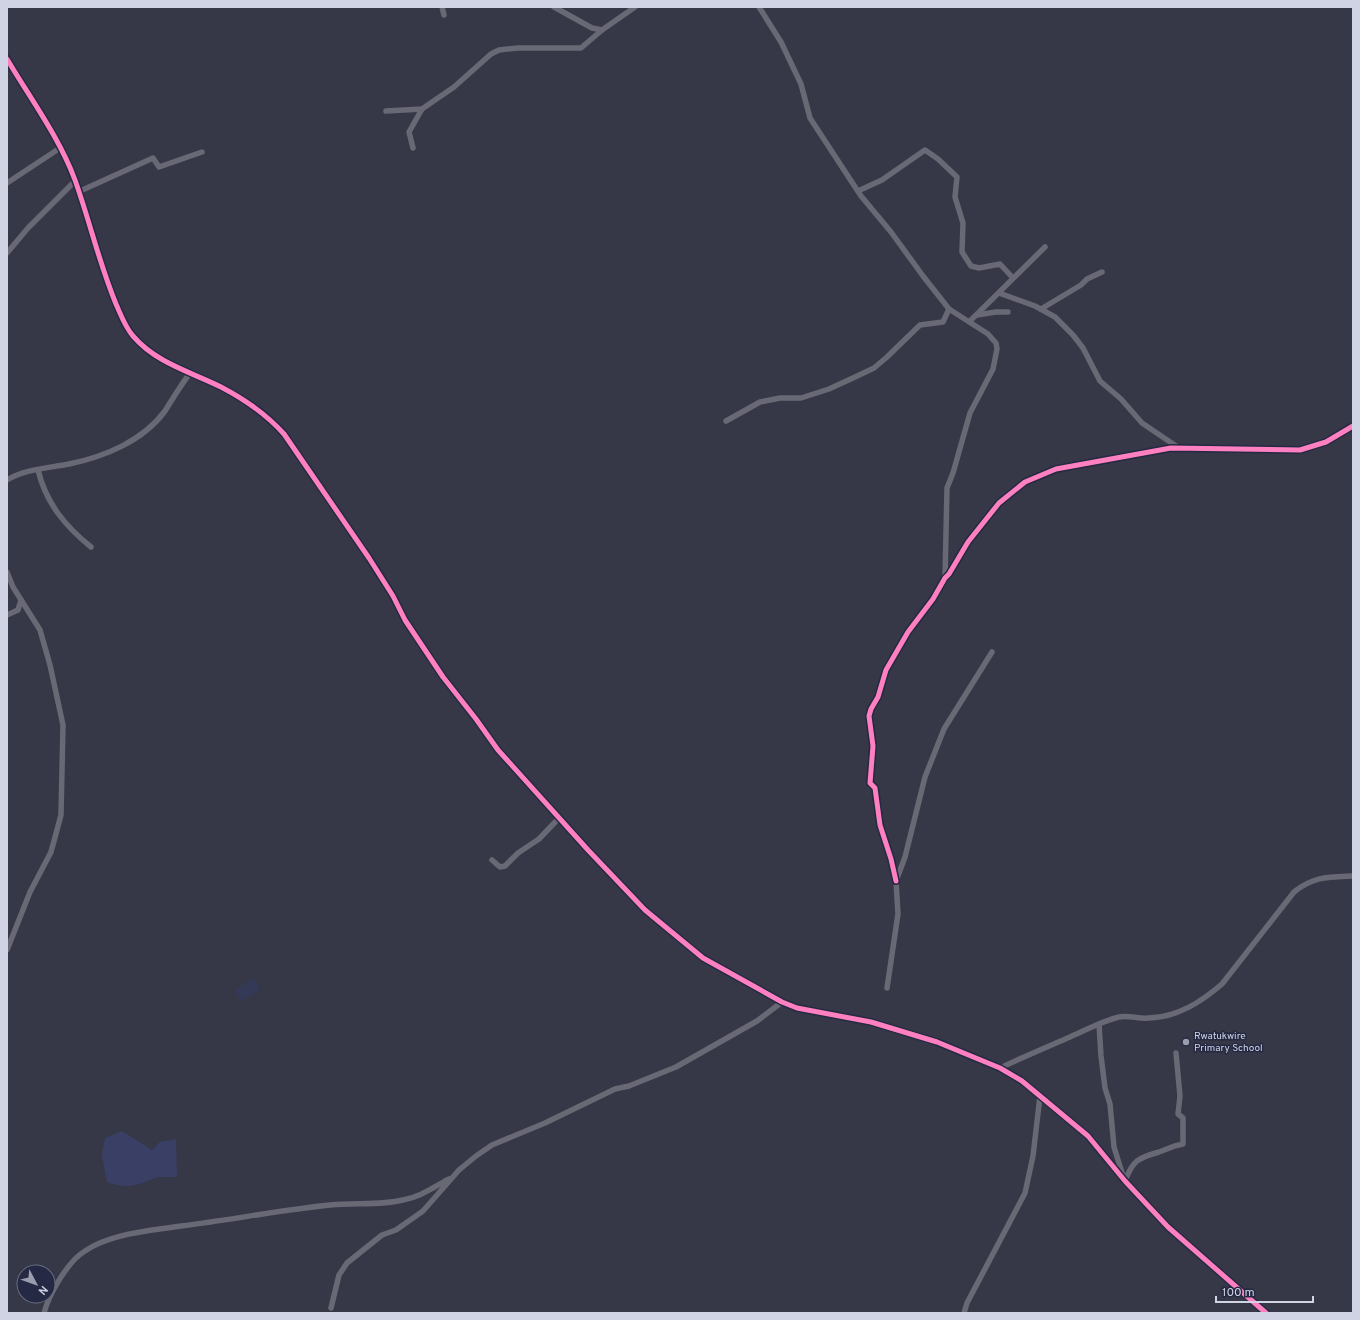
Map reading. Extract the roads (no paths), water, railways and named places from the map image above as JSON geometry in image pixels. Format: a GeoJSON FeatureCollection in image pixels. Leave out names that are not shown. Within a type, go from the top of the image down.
{"type":"FeatureCollection","features":[{"type":"Feature","properties":{"kind":"street"},"geometry":{"type":"LineString","coordinates":[[442,7],[444,15]]}},
{"type":"Feature","properties":{"kind":"street"},"geometry":{"type":"LineString","coordinates":[[554,7],[592,28],[602,30]]}},
{"type":"Feature","properties":{"kind":"street"},"geometry":{"type":"LineString","coordinates":[[413,148],[409,132],[422,109],[454,87],[491,54],[499,50],[518,48],[581,48],[602,30],[636,7]]}},
{"type":"Feature","properties":{"kind":"street"},"geometry":{"type":"LineString","coordinates":[[759,7],[781,42],[801,84],[810,118],[858,191],[892,232],[922,276],[949,309],[970,321],[992,338],[997,349],[993,369],[970,413],[954,473],[947,488],[945,578]]}},
{"type":"Feature","properties":{"kind":"street"},"geometry":{"type":"LineString","coordinates":[[7,59],[60,148],[75,180],[99,260],[126,327],[135,339],[152,354],[223,388],[271,420],[284,434],[369,558],[393,596],[405,620],[443,677],[476,718],[498,750],[588,850],[645,910],[703,958],[782,1002],[797,1008],[886,1026],[937,1042],[1000,1068],[1022,1081],[1088,1136],[1125,1181],[1168,1227],[1266,1313]]}},
{"type":"Feature","properties":{"kind":"street"},"geometry":{"type":"LineString","coordinates":[[386,111],[422,109]]}},
{"type":"Feature","properties":{"kind":"street"},"geometry":{"type":"LineString","coordinates":[[7,183],[60,148]]}},
{"type":"Feature","properties":{"kind":"street"},"geometry":{"type":"LineString","coordinates":[[858,191],[882,180],[925,150],[934,155],[957,177],[955,197],[963,223],[962,252],[965,259],[971,266],[979,268],[1000,264],[1012,277]]}},
{"type":"Feature","properties":{"kind":"street"},"geometry":{"type":"LineString","coordinates":[[78,192],[153,158],[159,167],[202,152]]}},
{"type":"Feature","properties":{"kind":"street"},"geometry":{"type":"LineString","coordinates":[[7,253],[28,228],[75,180]]}},
{"type":"Feature","properties":{"kind":"street"},"geometry":{"type":"LineString","coordinates":[[970,321],[999,293],[1012,277],[1045,247]]}},
{"type":"Feature","properties":{"kind":"street"},"geometry":{"type":"LineString","coordinates":[[1041,309],[1081,285],[1087,279],[1102,272]]}},
{"type":"Feature","properties":{"kind":"street"},"geometry":{"type":"LineString","coordinates":[[999,293],[1041,309],[1055,317],[1073,335],[1083,348],[1100,381],[1121,399],[1142,423],[1179,448]]}},
{"type":"Feature","properties":{"kind":"street"},"geometry":{"type":"LineString","coordinates":[[726,421],[760,402],[780,398],[801,398],[829,389],[874,368],[896,350],[920,325],[943,322],[949,309]]}},
{"type":"Feature","properties":{"kind":"street"},"geometry":{"type":"LineString","coordinates":[[977,315],[1008,312]]}},
{"type":"Feature","properties":{"kind":"street"},"geometry":{"type":"LineString","coordinates":[[7,480],[21,474],[91,458],[128,443],[155,422],[190,373]]}},
{"type":"Feature","properties":{"kind":"street"},"geometry":{"type":"LineString","coordinates":[[887,988],[898,914],[896,881],[891,859],[880,826],[875,788],[870,783],[873,746],[870,716],[886,670],[908,632],[933,598],[983,521],[999,502],[1025,482],[1056,469],[1179,448],[1300,450],[1326,442],[1353,426]]}},
{"type":"Feature","properties":{"kind":"street"},"geometry":{"type":"LineString","coordinates":[[38,470],[41,483],[51,505],[70,529],[91,547]]}},
{"type":"Feature","properties":{"kind":"street"},"geometry":{"type":"LineString","coordinates":[[7,572],[13,587],[40,630],[63,725],[61,815],[51,852],[30,892],[7,950]]}},
{"type":"Feature","properties":{"kind":"street"},"geometry":{"type":"LineString","coordinates":[[7,615],[18,610],[21,600]]}},
{"type":"Feature","properties":{"kind":"street"},"geometry":{"type":"LineString","coordinates":[[896,881],[905,857],[925,777],[944,729],[992,652]]}},
{"type":"Feature","properties":{"kind":"street"},"geometry":{"type":"LineString","coordinates":[[492,860],[500,867],[505,866],[518,853],[539,839],[559,818]]}},
{"type":"Feature","properties":{"kind":"street"},"geometry":{"type":"LineString","coordinates":[[1000,1068],[1119,1017],[1131,1016],[1159,1018],[1177,1013],[1192,1006],[1208,996],[1222,984],[1294,892],[1305,884],[1324,878],[1353,876]]}},
{"type":"Feature","properties":{"kind":"street"},"geometry":{"type":"LineString","coordinates":[[331,1308],[339,1275],[347,1263],[382,1235],[396,1230],[423,1211],[453,1177],[476,1156],[492,1145],[545,1123],[616,1089],[629,1086],[676,1067],[757,1022],[782,1002]]}},
{"type":"Feature","properties":{"kind":"street"},"geometry":{"type":"LineString","coordinates":[[1100,1024],[1101,1056],[1105,1088],[1110,1104],[1114,1147],[1125,1181]]}},
{"type":"Feature","properties":{"kind":"street"},"geometry":{"type":"LineString","coordinates":[[1125,1181],[1130,1167],[1137,1160],[1148,1154],[1160,1151],[1170,1146],[1183,1144],[1183,1118],[1178,1114],[1180,1096],[1176,1053]]}},
{"type":"Feature","properties":{"kind":"street"},"geometry":{"type":"LineString","coordinates":[[964,1313],[967,1303],[1027,1187],[1033,1156],[1040,1096]]}},
{"type":"Feature","properties":{"kind":"street"},"geometry":{"type":"LineString","coordinates":[[44,1313],[53,1292],[75,1260],[86,1250],[113,1239],[166,1228],[331,1205],[384,1204],[420,1195],[453,1177]]}},
{"type":"Feature","properties":{"kind":"place","name":"Rwatukwire Primary School"},"geometry":{"type":"Point","coordinates":[1186,1042]}}]}
